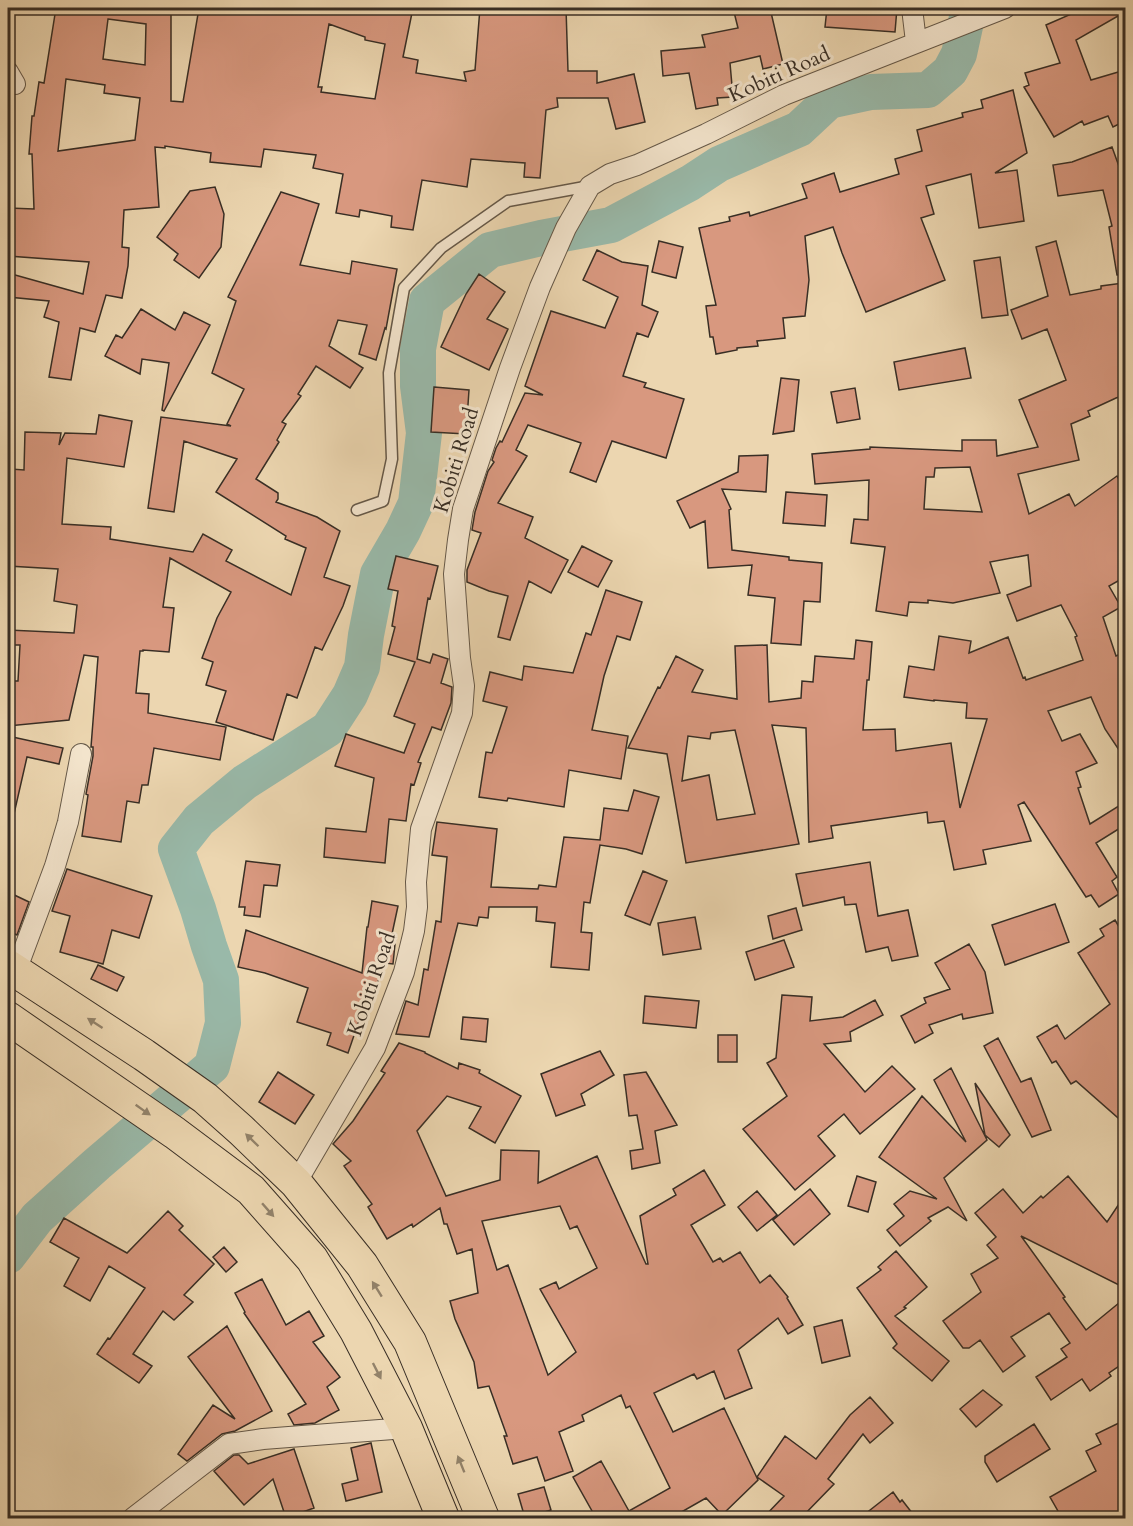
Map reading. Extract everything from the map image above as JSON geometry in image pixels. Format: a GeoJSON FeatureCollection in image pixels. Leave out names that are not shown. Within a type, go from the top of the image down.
{"type":"FeatureCollection","features":[{"type":"Feature","properties":{"kind":"main road"},"geometry":{"type":"LineString","coordinates":[[12,969],[144,1055],[205,1098],[242,1130],[296,1183],[362,1265],[410,1342],[483,1518]]}},
{"type":"Feature","properties":{"kind":"main road"},"geometry":{"type":"LineString","coordinates":[[8,1018],[175,1132],[251,1190],[312,1259],[356,1331],[406,1428],[443,1518]]}},
{"type":"Feature","properties":{"kind":"street"},"geometry":{"type":"LineString","coordinates":[[912,8],[916,42]]}},
{"type":"Feature","properties":{"kind":"street","name":"Kobiti Road"},"geometry":{"type":"LineString","coordinates":[[296,1183],[375,1048],[404,972],[417,907],[416,882],[421,829],[462,713],[464,686],[454,574],[464,509],[540,287],[563,234],[590,186],[610,174],[637,165],[706,134],[784,95],[1005,8]]}},
{"type":"Feature","properties":{"kind":"street"},"geometry":{"type":"LineString","coordinates":[[12,969],[55,866],[68,822],[81,754]]}},
{"type":"Feature","properties":{"kind":"street"},"geometry":{"type":"LineString","coordinates":[[133,1518],[229,1444],[263,1439],[406,1428]]}},
{"type":"Feature","properties":{"kind":"lane"},"geometry":{"type":"LineString","coordinates":[[357,510],[383,501],[388,480],[392,459],[389,373],[404,288],[441,248],[508,201],[590,186]]}},
{"type":"Feature","properties":{"kind":"building"},"geometry":{"type":"Polygon","coordinates":[[[56,8],[171,8],[171,101],[183,102],[199,8],[224,12],[224,8],[413,8],[403,57],[418,60],[416,73],[466,81],[464,72],[475,70],[480,8],[566,8],[568,71],[597,71],[597,83],[634,74],[645,122],[616,129],[608,98],[557,98],[558,107],[546,110],[540,178],[524,177],[525,163],[471,159],[467,187],[422,180],[413,230],[391,227],[392,216],[360,210],[359,217],[336,213],[343,174],[313,168],[316,155],[264,149],[261,167],[210,162],[211,153],[165,146],[165,148],[155,147],[159,207],[124,210],[122,247],[129,248],[122,298],[106,295],[95,332],[80,328],[71,380],[49,377],[59,322],[44,317],[49,301],[8,297],[8,273],[83,294],[89,262],[8,256],[9,208],[34,209],[32,154],[29,154],[32,116],[34,116],[39,82],[44,83],[56,8]],[[108,19],[103,59],[145,65],[146,24],[108,19]],[[329,24],[318,87],[322,87],[321,92],[375,99],[385,44],[365,40],[365,37],[329,24]],[[66,79],[58,151],[135,140],[140,98],[104,93],[105,85],[66,79]]]}},
{"type":"Feature","properties":{"kind":"building"},"geometry":{"type":"Polygon","coordinates":[[[733,8],[770,8],[783,64],[763,69],[760,56],[730,63],[733,97],[717,98],[718,105],[696,109],[689,73],[663,76],[661,51],[705,47],[702,35],[738,28],[733,8]]]}},
{"type":"Feature","properties":{"kind":"building"},"geometry":{"type":"Polygon","coordinates":[[[827,8],[897,8],[895,32],[825,27],[827,8]]]}},
{"type":"Feature","properties":{"kind":"building"},"geometry":{"type":"Polygon","coordinates":[[[1074,8],[1125,8],[1125,12],[1076,40],[1091,80],[1125,70],[1125,121],[1113,127],[1108,116],[1084,125],[1082,121],[1054,137],[1024,87],[1029,85],[1025,73],[1060,63],[1046,25],[1076,12],[1074,8]]]}},
{"type":"Feature","properties":{"kind":"building"},"geometry":{"type":"Polygon","coordinates":[[[1013,90],[1027,153],[995,173],[1017,170],[1024,221],[979,228],[971,174],[926,186],[934,214],[921,218],[945,280],[866,312],[833,227],[805,236],[809,280],[805,316],[783,318],[785,338],[757,341],[758,346],[737,348],[737,350],[716,354],[713,337],[710,337],[706,306],[716,305],[699,228],[730,221],[729,217],[749,212],[750,216],[807,198],[802,184],[834,173],[840,192],[899,174],[895,159],[922,151],[917,130],[963,117],[962,113],[983,108],[981,100],[1013,90]]]}},
{"type":"Feature","properties":{"kind":"building"},"geometry":{"type":"Polygon","coordinates":[[[1112,147],[1125,183],[1125,274],[1117,275],[1109,227],[1112,226],[1103,190],[1058,196],[1053,165],[1072,162],[1112,147]]]}},
{"type":"Feature","properties":{"kind":"building"},"geometry":{"type":"Polygon","coordinates":[[[215,187],[224,214],[221,247],[199,278],[174,260],[178,254],[157,237],[190,191],[215,187]]]}},
{"type":"Feature","properties":{"kind":"building"},"geometry":{"type":"Polygon","coordinates":[[[281,192],[319,204],[300,265],[350,274],[352,261],[397,269],[386,329],[376,360],[359,354],[367,325],[338,320],[329,346],[363,368],[350,388],[316,366],[298,394],[301,396],[282,422],[286,424],[277,440],[279,442],[256,479],[278,493],[276,502],[317,517],[340,531],[324,577],[350,586],[322,650],[315,647],[297,698],[287,694],[273,740],[216,722],[226,691],[206,685],[213,662],[202,658],[217,618],[231,592],[170,558],[163,607],[174,608],[169,652],[140,651],[136,693],[149,694],[148,713],[226,727],[220,760],[154,748],[148,785],[142,785],[139,803],[127,801],[121,842],[82,836],[93,756],[93,747],[91,747],[98,657],[84,655],[69,720],[8,726],[8,681],[18,681],[20,645],[8,645],[8,630],[74,633],[77,605],[54,601],[58,569],[8,566],[8,490],[11,469],[24,470],[25,432],[61,433],[59,445],[65,433],[96,434],[99,415],[132,421],[124,467],[67,458],[62,524],[111,527],[110,539],[193,552],[203,534],[232,550],[226,561],[291,595],[306,548],[285,539],[286,536],[216,492],[237,459],[184,441],[174,512],[148,508],[161,417],[231,426],[227,424],[244,389],[212,373],[236,301],[228,297],[281,192]]]}},
{"type":"Feature","properties":{"kind":"building"},"geometry":{"type":"Polygon","coordinates":[[[659,241],[683,247],[676,278],[652,272],[659,241]]]}},
{"type":"Feature","properties":{"kind":"building"},"geometry":{"type":"Polygon","coordinates":[[[1056,241],[1070,295],[1101,289],[1101,286],[1123,283],[1125,395],[1088,411],[1090,416],[1071,424],[1079,460],[1018,474],[1029,514],[1069,494],[1075,506],[1117,476],[1125,490],[1125,577],[1109,586],[1121,607],[1103,617],[1116,656],[1125,652],[1125,759],[1105,729],[1091,697],[1048,711],[1062,741],[1080,734],[1097,763],[1076,772],[1081,787],[1078,788],[1090,824],[1125,802],[1125,825],[1096,843],[1117,877],[1112,881],[1119,894],[1099,907],[1091,895],[1086,897],[1024,802],[1018,805],[1031,841],[983,850],[986,864],[954,870],[944,821],[928,823],[927,812],[831,826],[833,838],[809,842],[806,728],[772,725],[799,844],[686,863],[667,754],[628,748],[676,656],[703,670],[692,692],[737,699],[735,646],[767,645],[769,702],[801,698],[802,681],[813,682],[815,656],[854,659],[856,640],[872,642],[863,730],[895,729],[896,751],[951,743],[960,808],[987,719],[966,718],[967,703],[904,697],[909,666],[934,670],[939,636],[971,641],[969,653],[1008,637],[1023,678],[1025,677],[1026,680],[1083,660],[1075,637],[1077,636],[1061,605],[1017,621],[1007,595],[1031,586],[1028,555],[990,562],[1000,593],[953,603],[928,600],[928,603],[909,602],[907,616],[876,611],[885,547],[851,543],[854,519],[868,520],[869,480],[815,484],[812,454],[870,449],[870,447],[962,451],[962,440],[996,440],[997,456],[1038,447],[1019,400],[1066,380],[1047,329],[1022,339],[1011,310],[1048,296],[1036,247],[1056,241]],[[970,467],[935,468],[934,477],[926,477],[924,509],[982,512],[970,467]],[[735,730],[711,733],[710,739],[688,736],[682,781],[709,775],[717,820],[755,814],[735,730]]]}},
{"type":"Feature","properties":{"kind":"building"},"geometry":{"type":"Polygon","coordinates":[[[597,250],[622,262],[648,266],[642,305],[658,312],[648,337],[637,333],[623,376],[646,383],[644,387],[684,399],[666,458],[612,441],[596,482],[570,472],[581,443],[528,425],[516,450],[527,456],[498,503],[533,517],[525,538],[568,560],[551,593],[529,581],[510,640],[498,637],[508,596],[467,582],[467,570],[481,533],[472,530],[475,512],[488,471],[494,462],[492,460],[496,448],[500,441],[502,442],[525,393],[543,395],[525,386],[551,311],[605,328],[618,297],[583,280],[597,250]]]}},
{"type":"Feature","properties":{"kind":"building"},"geometry":{"type":"Polygon","coordinates":[[[1000,257],[1008,315],[982,318],[974,261],[1000,257]]]}},
{"type":"Feature","properties":{"kind":"building"},"geometry":{"type":"Polygon","coordinates":[[[479,274],[505,292],[487,319],[508,329],[489,370],[441,347],[466,294],[479,274]]]}},
{"type":"Feature","properties":{"kind":"building"},"geometry":{"type":"Polygon","coordinates":[[[141,309],[175,330],[184,312],[210,325],[164,411],[162,410],[169,363],[142,359],[140,374],[105,356],[116,335],[122,338],[141,309]]]}},
{"type":"Feature","properties":{"kind":"building"},"geometry":{"type":"Polygon","coordinates":[[[965,348],[971,378],[899,390],[894,362],[965,348]]]}},
{"type":"Feature","properties":{"kind":"building"},"geometry":{"type":"Polygon","coordinates":[[[781,378],[799,380],[794,431],[773,434],[781,378]]]}},
{"type":"Feature","properties":{"kind":"building"},"geometry":{"type":"Polygon","coordinates":[[[434,387],[469,390],[466,434],[431,432],[434,387]]]}},
{"type":"Feature","properties":{"kind":"building"},"geometry":{"type":"Polygon","coordinates":[[[855,388],[860,419],[837,423],[831,392],[855,388]]]}},
{"type":"Feature","properties":{"kind":"building"},"geometry":{"type":"Polygon","coordinates":[[[768,455],[766,492],[722,489],[731,509],[729,510],[732,550],[822,563],[820,602],[804,601],[801,645],[771,643],[775,598],[748,595],[752,565],[708,568],[705,521],[690,528],[677,501],[738,472],[739,456],[768,455]]]}},
{"type":"Feature","properties":{"kind":"building"},"geometry":{"type":"Polygon","coordinates":[[[786,492],[827,495],[825,526],[783,523],[786,492]]]}},
{"type":"Feature","properties":{"kind":"building"},"geometry":{"type":"Polygon","coordinates":[[[582,546],[612,561],[598,587],[568,572],[582,546]]]}},
{"type":"Feature","properties":{"kind":"building"},"geometry":{"type":"Polygon","coordinates":[[[396,556],[438,566],[430,599],[428,598],[417,659],[430,663],[433,654],[448,659],[441,683],[452,687],[451,703],[441,730],[432,727],[418,762],[421,763],[414,785],[411,784],[406,821],[389,819],[385,863],[324,857],[326,828],[366,832],[374,778],[335,766],[346,734],[404,753],[415,724],[394,716],[415,662],[388,654],[395,627],[392,626],[398,591],[388,589],[396,556]]]}},
{"type":"Feature","properties":{"kind":"building"},"geometry":{"type":"Polygon","coordinates":[[[606,590],[642,602],[630,640],[617,636],[604,676],[592,730],[628,736],[621,779],[569,770],[564,807],[508,798],[507,801],[479,797],[486,752],[492,753],[507,707],[483,701],[490,672],[522,680],[524,666],[573,673],[586,633],[591,635],[606,590]]]}},
{"type":"Feature","properties":{"kind":"building"},"geometry":{"type":"Polygon","coordinates":[[[8,736],[63,748],[59,764],[27,757],[14,814],[8,813],[8,736]]]}},
{"type":"Feature","properties":{"kind":"building"},"geometry":{"type":"Polygon","coordinates":[[[634,790],[659,797],[642,854],[600,845],[590,903],[584,902],[581,932],[592,933],[589,970],[551,967],[555,923],[536,921],[537,907],[489,907],[488,918],[479,917],[477,926],[458,923],[429,1037],[396,1034],[406,1001],[418,1005],[424,969],[428,970],[436,921],[441,922],[447,857],[432,855],[437,822],[497,829],[491,887],[538,889],[539,885],[556,887],[564,837],[600,840],[604,808],[628,811],[634,790]]]}},
{"type":"Feature","properties":{"kind":"building"},"geometry":{"type":"Polygon","coordinates":[[[246,861],[280,865],[277,886],[264,885],[260,917],[244,915],[245,907],[239,907],[246,861]]]}},
{"type":"Feature","properties":{"kind":"building"},"geometry":{"type":"Polygon","coordinates":[[[870,862],[878,916],[908,910],[918,956],[892,961],[888,947],[866,952],[856,904],[845,905],[844,897],[803,906],[796,874],[870,862]]]}},
{"type":"Feature","properties":{"kind":"building"},"geometry":{"type":"Polygon","coordinates":[[[67,869],[152,896],[139,938],[112,930],[103,964],[60,952],[70,916],[52,911],[67,869]]]}},
{"type":"Feature","properties":{"kind":"building"},"geometry":{"type":"Polygon","coordinates":[[[643,871],[667,881],[650,925],[625,915],[643,871]]]}},
{"type":"Feature","properties":{"kind":"building"},"geometry":{"type":"Polygon","coordinates":[[[8,892],[29,902],[17,935],[8,931],[8,892]]]}},
{"type":"Feature","properties":{"kind":"building"},"geometry":{"type":"Polygon","coordinates":[[[372,901],[398,906],[392,934],[396,934],[393,964],[385,963],[367,1011],[363,1009],[348,1053],[327,1045],[331,1033],[297,1022],[308,988],[265,973],[238,967],[246,930],[362,973],[372,901]]]}},
{"type":"Feature","properties":{"kind":"building"},"geometry":{"type":"Polygon","coordinates":[[[1055,904],[1069,942],[1005,965],[992,925],[1055,904]]]}},
{"type":"Feature","properties":{"kind":"building"},"geometry":{"type":"Polygon","coordinates":[[[796,908],[802,930],[773,939],[768,916],[796,908]]]}},
{"type":"Feature","properties":{"kind":"building"},"geometry":{"type":"Polygon","coordinates":[[[695,917],[701,949],[663,955],[658,923],[695,917]]]}},
{"type":"Feature","properties":{"kind":"building"},"geometry":{"type":"Polygon","coordinates":[[[1115,920],[1125,937],[1125,1124],[1076,1081],[1071,1084],[1056,1061],[1052,1063],[1037,1037],[1057,1025],[1065,1039],[1110,1004],[1078,953],[1104,936],[1100,929],[1115,920]]]}},
{"type":"Feature","properties":{"kind":"building"},"geometry":{"type":"Polygon","coordinates":[[[784,940],[794,967],[755,980],[746,952],[784,940]]]}},
{"type":"Feature","properties":{"kind":"building"},"geometry":{"type":"Polygon","coordinates":[[[969,944],[985,972],[993,1013],[963,1019],[962,1014],[929,1025],[933,1033],[915,1043],[901,1016],[926,1003],[924,998],[950,989],[935,963],[969,944]]]}},
{"type":"Feature","properties":{"kind":"building"},"geometry":{"type":"Polygon","coordinates":[[[98,965],[124,977],[117,991],[91,979],[98,965]]]}},
{"type":"Feature","properties":{"kind":"building"},"geometry":{"type":"Polygon","coordinates":[[[782,995],[812,997],[810,1021],[843,1017],[875,1000],[883,1015],[850,1032],[851,1041],[824,1044],[865,1092],[892,1066],[915,1089],[860,1134],[844,1114],[818,1136],[835,1156],[795,1190],[743,1129],[787,1096],[767,1063],[776,1058],[782,995]]]}},
{"type":"Feature","properties":{"kind":"building"},"geometry":{"type":"Polygon","coordinates":[[[645,996],[699,1001],[696,1028],[643,1023],[645,996]]]}},
{"type":"Feature","properties":{"kind":"building"},"geometry":{"type":"Polygon","coordinates":[[[463,1017],[488,1019],[486,1042],[461,1039],[463,1017]]]}},
{"type":"Feature","properties":{"kind":"building"},"geometry":{"type":"Polygon","coordinates":[[[718,1035],[737,1035],[737,1062],[718,1062],[718,1035]]]}},
{"type":"Feature","properties":{"kind":"building"},"geometry":{"type":"Polygon","coordinates":[[[998,1038],[1021,1082],[1031,1078],[1051,1130],[1032,1137],[984,1046],[998,1038]]]}},
{"type":"Feature","properties":{"kind":"building"},"geometry":{"type":"Polygon","coordinates":[[[399,1043],[425,1052],[458,1069],[459,1063],[480,1070],[479,1073],[521,1096],[495,1143],[469,1128],[481,1107],[447,1096],[417,1131],[446,1196],[500,1180],[501,1150],[539,1151],[538,1183],[597,1156],[646,1264],[648,1264],[640,1216],[676,1195],[673,1189],[704,1170],[725,1205],[691,1225],[713,1262],[720,1258],[723,1262],[740,1252],[760,1283],[770,1275],[788,1297],[803,1325],[788,1334],[778,1318],[738,1350],[752,1388],[725,1399],[714,1371],[697,1379],[694,1374],[654,1393],[673,1432],[724,1408],[758,1480],[722,1515],[706,1498],[671,1518],[596,1518],[573,1477],[601,1461],[629,1511],[670,1488],[630,1406],[626,1408],[621,1395],[582,1415],[584,1421],[559,1432],[573,1471],[545,1481],[537,1457],[513,1464],[504,1436],[507,1436],[489,1386],[478,1388],[474,1362],[455,1319],[450,1301],[478,1293],[472,1249],[457,1254],[440,1208],[413,1227],[412,1224],[387,1239],[368,1207],[372,1204],[344,1166],[351,1161],[333,1144],[353,1121],[385,1073],[381,1071],[399,1043]],[[560,1206],[482,1221],[497,1270],[508,1265],[548,1375],[576,1352],[540,1289],[556,1282],[559,1289],[597,1268],[577,1226],[570,1229],[560,1206]]]}},
{"type":"Feature","properties":{"kind":"building"},"geometry":{"type":"Polygon","coordinates":[[[600,1051],[614,1075],[581,1094],[585,1105],[556,1116],[541,1074],[600,1051]]]}},
{"type":"Feature","properties":{"kind":"building"},"geometry":{"type":"Polygon","coordinates":[[[951,1068],[987,1140],[944,1178],[967,1221],[948,1207],[928,1218],[931,1221],[900,1246],[887,1230],[904,1216],[894,1204],[910,1191],[937,1199],[879,1157],[922,1096],[966,1142],[934,1080],[951,1068]]]}},
{"type":"Feature","properties":{"kind":"building"},"geometry":{"type":"Polygon","coordinates":[[[278,1072],[314,1095],[295,1124],[259,1102],[278,1072]]]}},
{"type":"Feature","properties":{"kind":"building"},"geometry":{"type":"Polygon","coordinates":[[[646,1072],[677,1125],[655,1131],[660,1163],[632,1169],[630,1151],[643,1149],[637,1115],[629,1116],[624,1075],[646,1072]]]}},
{"type":"Feature","properties":{"kind":"building"},"geometry":{"type":"Polygon","coordinates":[[[975,1083],[1010,1135],[999,1147],[985,1135],[975,1083]]]}},
{"type":"Feature","properties":{"kind":"building"},"geometry":{"type":"Polygon","coordinates":[[[857,1176],[876,1182],[868,1212],[848,1206],[857,1176]]]}},
{"type":"Feature","properties":{"kind":"building"},"geometry":{"type":"Polygon","coordinates":[[[1068,1176],[1107,1222],[1125,1195],[1125,1288],[1021,1236],[1086,1330],[1125,1298],[1125,1362],[1109,1373],[1111,1376],[1090,1391],[1082,1379],[1051,1400],[1036,1377],[1067,1357],[1061,1349],[1070,1343],[1049,1313],[1011,1337],[1025,1356],[1003,1372],[980,1340],[969,1348],[963,1348],[943,1321],[981,1292],[971,1274],[998,1258],[987,1245],[996,1237],[975,1213],[1003,1189],[1023,1213],[1068,1176]]]}},
{"type":"Feature","properties":{"kind":"building"},"geometry":{"type":"Polygon","coordinates":[[[810,1189],[830,1214],[794,1245],[773,1220],[810,1189]]]}},
{"type":"Feature","properties":{"kind":"building"},"geometry":{"type":"Polygon","coordinates":[[[757,1191],[777,1215],[757,1231],[738,1207],[757,1191]]]}},
{"type":"Feature","properties":{"kind":"building"},"geometry":{"type":"Polygon","coordinates":[[[168,1211],[183,1226],[179,1230],[214,1264],[184,1295],[193,1302],[174,1320],[163,1311],[133,1354],[152,1366],[139,1383],[97,1354],[145,1288],[109,1266],[90,1301],[64,1286],[79,1258],[50,1242],[64,1218],[127,1253],[168,1211]]]}},
{"type":"Feature","properties":{"kind":"building"},"geometry":{"type":"Polygon","coordinates":[[[224,1247],[237,1262],[226,1272],[213,1257],[224,1247]]]}},
{"type":"Feature","properties":{"kind":"building"},"geometry":{"type":"Polygon","coordinates":[[[896,1251],[927,1287],[895,1316],[949,1361],[932,1381],[893,1348],[897,1344],[857,1288],[881,1270],[878,1267],[896,1251]]]}},
{"type":"Feature","properties":{"kind":"building"},"geometry":{"type":"Polygon","coordinates":[[[262,1279],[286,1325],[309,1311],[324,1336],[313,1342],[340,1377],[327,1387],[339,1410],[315,1423],[294,1425],[288,1414],[306,1404],[244,1313],[235,1293],[262,1279]]]}},
{"type":"Feature","properties":{"kind":"building"},"geometry":{"type":"Polygon","coordinates":[[[842,1320],[850,1356],[822,1363],[814,1327],[842,1320]]]}},
{"type":"Feature","properties":{"kind":"building"},"geometry":{"type":"Polygon","coordinates":[[[227,1326],[272,1411],[235,1431],[222,1434],[187,1461],[178,1454],[213,1405],[235,1419],[188,1357],[227,1326]]]}},
{"type":"Feature","properties":{"kind":"building"},"geometry":{"type":"Polygon","coordinates":[[[983,1390],[1002,1405],[976,1427],[960,1409],[983,1390]]]}},
{"type":"Feature","properties":{"kind":"building"},"geometry":{"type":"Polygon","coordinates":[[[870,1397],[893,1423],[870,1443],[863,1434],[828,1479],[834,1484],[801,1518],[763,1518],[784,1496],[757,1477],[785,1436],[816,1459],[850,1415],[870,1397]]]}},
{"type":"Feature","properties":{"kind":"building"},"geometry":{"type":"Polygon","coordinates":[[[1125,1420],[1125,1518],[1062,1518],[1050,1497],[1096,1471],[1086,1451],[1101,1444],[1096,1434],[1125,1420]]]}},
{"type":"Feature","properties":{"kind":"building"},"geometry":{"type":"Polygon","coordinates":[[[1034,1424],[1050,1449],[997,1482],[985,1462],[985,1456],[1034,1424]]]}},
{"type":"Feature","properties":{"kind":"building"},"geometry":{"type":"Polygon","coordinates":[[[371,1443],[382,1492],[346,1501],[342,1484],[358,1480],[351,1448],[371,1443]]]}},
{"type":"Feature","properties":{"kind":"building"},"geometry":{"type":"Polygon","coordinates":[[[294,1449],[314,1508],[286,1518],[273,1479],[244,1505],[214,1471],[234,1455],[239,1455],[248,1464],[294,1449]]]}},
{"type":"Feature","properties":{"kind":"building"},"geometry":{"type":"Polygon","coordinates":[[[544,1487],[551,1510],[525,1518],[518,1494],[544,1487]]]}},
{"type":"Feature","properties":{"kind":"building"},"geometry":{"type":"Polygon","coordinates":[[[893,1492],[916,1518],[860,1518],[893,1492]]]}},
{"type":"Feature","properties":{"kind":"waterway"},"geometry":{"type":"LineString","coordinates":[[8,1256],[37,1218],[212,1066],[223,1023],[221,980],[176,849],[199,820],[245,782],[328,729],[350,695],[362,667],[378,574],[416,503],[424,433],[418,386],[418,349],[427,301],[490,250],[611,225],[690,183],[719,164],[799,129],[829,101],[871,92],[928,90],[950,71],[959,54],[969,8]]}}]}
